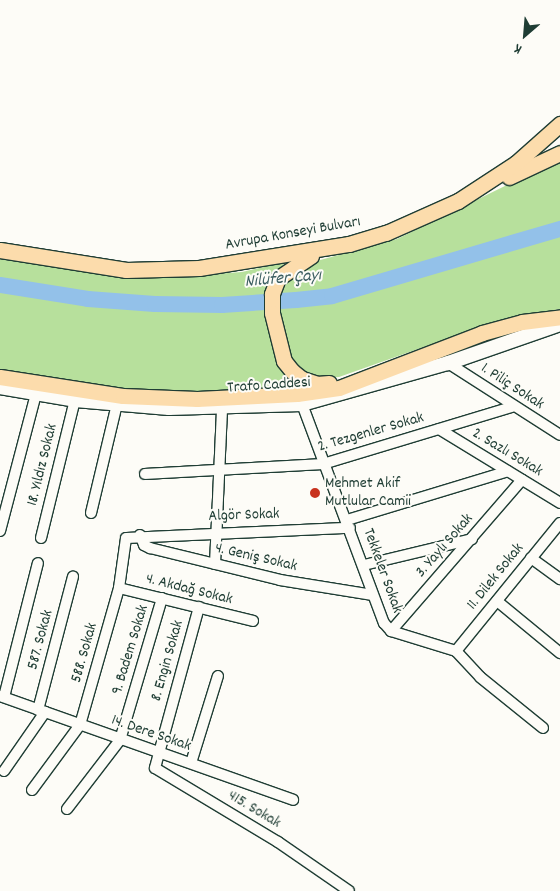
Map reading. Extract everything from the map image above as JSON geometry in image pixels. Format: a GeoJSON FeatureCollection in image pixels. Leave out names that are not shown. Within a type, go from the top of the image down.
{"type":"FeatureCollection","features":[{"type":"Feature","properties":{"kind":"main road","name":"Avrupa Konseyi Bulvarı"},"geometry":{"type":"LineString","coordinates":[[0,250],[126,270],[200,268],[322,250],[386,233],[458,201],[516,163],[560,124]]}},
{"type":"Feature","properties":{"kind":"main road"},"geometry":{"type":"LineString","coordinates":[[458,201],[560,153]]}},
{"type":"Feature","properties":{"kind":"main road"},"geometry":{"type":"LineString","coordinates":[[322,250],[289,268],[278,278],[272,294],[272,313],[284,361],[302,379],[317,384],[377,372]]}},
{"type":"Feature","properties":{"kind":"main road"},"geometry":{"type":"LineString","coordinates":[[0,377],[123,396],[196,399],[296,394],[339,388],[482,333],[522,322],[560,317]]}},
{"type":"Feature","properties":{"kind":"main road","name":"Trafo Caddesi"},"geometry":{"type":"LineString","coordinates":[[0,387],[75,400],[117,404],[222,407],[302,404],[448,363],[560,324]]}},
{"type":"Feature","properties":{"kind":"street","name":"1. Piliç Sokak"},"geometry":{"type":"LineString","coordinates":[[448,363],[512,407],[560,435]]}},
{"type":"Feature","properties":{"kind":"street"},"geometry":{"type":"LineString","coordinates":[[0,532],[8,491],[36,394]]}},
{"type":"Feature","properties":{"kind":"street","name":"18. Yıldız Sokak"},"geometry":{"type":"LineString","coordinates":[[41,538],[75,400]]}},
{"type":"Feature","properties":{"kind":"street"},"geometry":{"type":"LineString","coordinates":[[91,513],[117,404]]}},
{"type":"Feature","properties":{"kind":"street","name":"Tekkeler Sokak"},"geometry":{"type":"LineString","coordinates":[[302,404],[323,464],[364,565],[384,623],[391,631],[456,651]]}},
{"type":"Feature","properties":{"kind":"street"},"geometry":{"type":"LineString","coordinates":[[215,564],[222,407]]}},
{"type":"Feature","properties":{"kind":"street","name":"2. Tezgenler Sokak"},"geometry":{"type":"LineString","coordinates":[[145,474],[323,464],[512,407]]}},
{"type":"Feature","properties":{"kind":"street","name":"2. Sazlı Sokak"},"geometry":{"type":"LineString","coordinates":[[439,429],[560,503]]}},
{"type":"Feature","properties":{"kind":"street","name":"Algör Sokak"},"geometry":{"type":"LineString","coordinates":[[140,535],[348,524],[508,472]]}},
{"type":"Feature","properties":{"kind":"street","name":"3. Yaylı Sokak"},"geometry":{"type":"LineString","coordinates":[[391,631],[522,480]]}},
{"type":"Feature","properties":{"kind":"street","name":"11. Dilek Sokak"},"geometry":{"type":"LineString","coordinates":[[456,651],[560,523]]}},
{"type":"Feature","properties":{"kind":"street","name":"4. Geniş Sokak"},"geometry":{"type":"LineString","coordinates":[[140,535],[144,545],[150,548],[280,580],[374,596]]}},
{"type":"Feature","properties":{"kind":"street","name":"588. Sokak"},"geometry":{"type":"LineString","coordinates":[[80,725],[118,588],[126,538],[140,535]]}},
{"type":"Feature","properties":{"kind":"street"},"geometry":{"type":"LineString","coordinates":[[364,565],[472,539]]}},
{"type":"Feature","properties":{"kind":"street"},"geometry":{"type":"LineString","coordinates":[[531,558],[560,579]]}},
{"type":"Feature","properties":{"kind":"street"},"geometry":{"type":"LineString","coordinates":[[2,696],[38,563]]}},
{"type":"Feature","properties":{"kind":"street","name":"587. Sokak"},"geometry":{"type":"LineString","coordinates":[[42,711],[73,577]]}},
{"type":"Feature","properties":{"kind":"street","name":"4. Akdağ Sokak"},"geometry":{"type":"LineString","coordinates":[[118,588],[253,621]]}},
{"type":"Feature","properties":{"kind":"street","name":"9. Badem Sokak"},"geometry":{"type":"LineString","coordinates":[[120,740],[162,598]]}},
{"type":"Feature","properties":{"kind":"street"},"geometry":{"type":"LineString","coordinates":[[497,601],[560,653]]}},
{"type":"Feature","properties":{"kind":"street","name":"8. Engin Sokak"},"geometry":{"type":"LineString","coordinates":[[157,752],[199,608]]}},
{"type":"Feature","properties":{"kind":"street"},"geometry":{"type":"LineString","coordinates":[[456,651],[480,677],[543,728]]}},
{"type":"Feature","properties":{"kind":"street"},"geometry":{"type":"LineString","coordinates":[[191,763],[218,676]]}},
{"type":"Feature","properties":{"kind":"street","name":"14. Dere Sokak"},"geometry":{"type":"LineString","coordinates":[[2,696],[120,740],[191,763],[293,800]]}},
{"type":"Feature","properties":{"kind":"street"},"geometry":{"type":"LineString","coordinates":[[4,771],[42,711]]}},
{"type":"Feature","properties":{"kind":"street"},"geometry":{"type":"LineString","coordinates":[[32,790],[80,725]]}},
{"type":"Feature","properties":{"kind":"street"},"geometry":{"type":"LineString","coordinates":[[67,809],[120,740]]}},
{"type":"Feature","properties":{"kind":"street","name":"415. Sokak"},"geometry":{"type":"LineString","coordinates":[[157,752],[154,768],[278,842],[349,891]]}},
{"type":"Feature","properties":{"kind":"green space"},"geometry":{"type":"Polygon","coordinates":[[[560,159],[560,309],[500,320],[339,377],[313,379],[293,363],[278,311],[278,293],[284,280],[302,265],[397,239],[560,159]]]}},
{"type":"Feature","properties":{"kind":"green space"},"geometry":{"type":"Polygon","coordinates":[[[0,258],[117,277],[172,277],[242,272],[286,262],[272,276],[264,293],[264,314],[282,371],[293,381],[309,387],[195,394],[142,392],[0,373],[0,258]]]}},
{"type":"Feature","properties":{"kind":"waterway","name":"Nilüfer Çayı"},"geometry":{"type":"LineString","coordinates":[[0,285],[88,299],[155,304],[222,305],[296,300],[332,296],[560,229]]}},
{"type":"Feature","properties":{"kind":"place","name":"Mehmet Akif Mutlular Camii"},"geometry":{"type":"Point","coordinates":[315,493]}}]}
